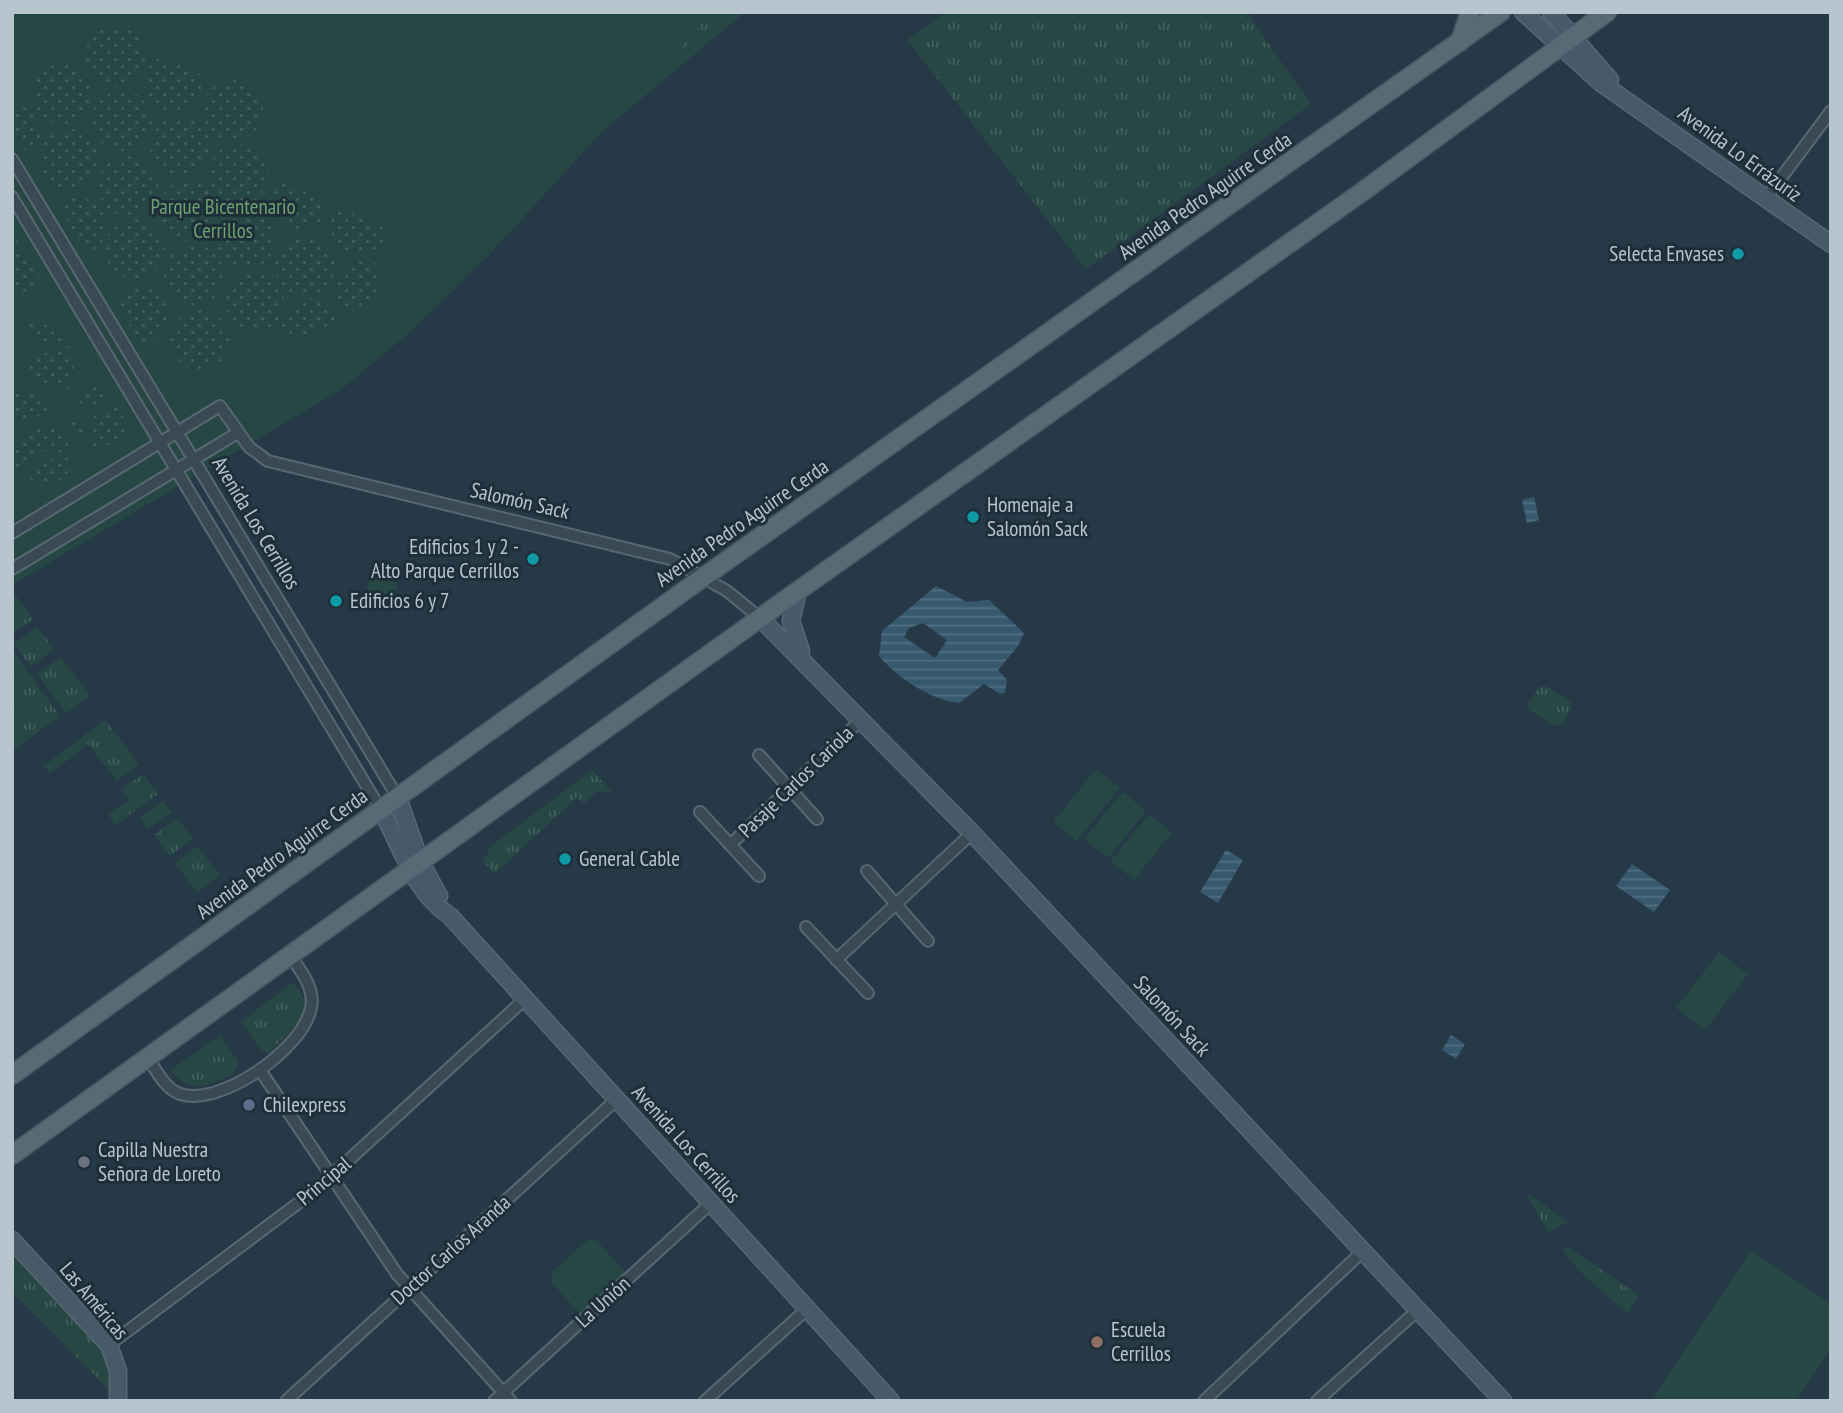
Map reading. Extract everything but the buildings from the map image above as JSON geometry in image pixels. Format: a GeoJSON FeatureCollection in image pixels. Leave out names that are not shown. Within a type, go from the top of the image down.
{"type":"FeatureCollection","features":[{"type":"Feature","properties":{"kind":"main road"},"geometry":{"type":"LineString","coordinates":[[1460,41],[1470,12]]}},
{"type":"Feature","properties":{"kind":"main road","name":"Avenida Pedro Aguirre Cerda"},"geometry":{"type":"LineString","coordinates":[[12,1075],[704,577],[1501,12]]}},
{"type":"Feature","properties":{"kind":"main road"},"geometry":{"type":"LineString","coordinates":[[12,1155],[760,618],[1138,353],[1607,12]]}},
{"type":"Feature","properties":{"kind":"street","name":"Avenida Lo Errázuriz"},"geometry":{"type":"LineString","coordinates":[[1523,12],[1567,43]]}},
{"type":"Feature","properties":{"kind":"street","name":"Avenida Lo Errázuriz"},"geometry":{"type":"LineString","coordinates":[[1551,12],[1567,43],[1601,83],[1831,244]]}},
{"type":"Feature","properties":{"kind":"street"},"geometry":{"type":"LineString","coordinates":[[1766,198],[1831,111]]}},
{"type":"Feature","properties":{"kind":"street","name":"Avenida Los Cerrillos"},"geometry":{"type":"LineString","coordinates":[[12,159],[398,798],[415,864]]}},
{"type":"Feature","properties":{"kind":"street","name":"Avenida Los Cerrillos"},"geometry":{"type":"LineString","coordinates":[[12,197],[415,864],[431,901],[450,916],[891,1401]]}},
{"type":"Feature","properties":{"kind":"street","name":"Salomón Sack"},"geometry":{"type":"LineString","coordinates":[[176,432],[216,407],[224,408],[239,432],[260,457],[280,466],[654,554],[682,564],[704,577],[760,618],[862,719],[1503,1401]]}},
{"type":"Feature","properties":{"kind":"street"},"geometry":{"type":"LineString","coordinates":[[12,533],[176,432]]}},
{"type":"Feature","properties":{"kind":"street"},"geometry":{"type":"LineString","coordinates":[[12,569],[177,472],[239,432]]}},
{"type":"Feature","properties":{"kind":"street","name":"Salomón Sack"},"geometry":{"type":"LineString","coordinates":[[798,591],[792,611],[792,632],[807,663]]}},
{"type":"Feature","properties":{"kind":"street","name":"Pasaje Carlos Cariola"},"geometry":{"type":"LineString","coordinates":[[730,845],[862,719]]}},
{"type":"Feature","properties":{"kind":"street"},"geometry":{"type":"LineString","coordinates":[[759,755],[817,819]]}},
{"type":"Feature","properties":{"kind":"street"},"geometry":{"type":"LineString","coordinates":[[700,812],[759,876]]}},
{"type":"Feature","properties":{"kind":"street"},"geometry":{"type":"LineString","coordinates":[[836,960],[972,833]]}},
{"type":"Feature","properties":{"kind":"street"},"geometry":{"type":"LineString","coordinates":[[867,871],[929,941]]}},
{"type":"Feature","properties":{"kind":"street"},"geometry":{"type":"LineString","coordinates":[[806,927],[867,993]]}},
{"type":"Feature","properties":{"kind":"street"},"geometry":{"type":"LineString","coordinates":[[148,1058],[168,1086],[188,1095],[223,1088],[260,1070],[295,1038],[311,1012],[309,986],[290,954]]}},
{"type":"Feature","properties":{"kind":"street","name":"Principal"},"geometry":{"type":"LineString","coordinates":[[109,1345],[331,1176],[525,999]]}},
{"type":"Feature","properties":{"kind":"street"},"geometry":{"type":"LineString","coordinates":[[260,1070],[409,1289],[503,1398]]}},
{"type":"Feature","properties":{"kind":"street","name":"Doctor Carlos Aranda"},"geometry":{"type":"LineString","coordinates":[[286,1401],[617,1099]]}},
{"type":"Feature","properties":{"kind":"street","name":"La Unión"},"geometry":{"type":"LineString","coordinates":[[503,1398],[711,1203]]}},
{"type":"Feature","properties":{"kind":"street","name":"Las Américas"},"geometry":{"type":"LineString","coordinates":[[12,1240],[109,1345],[118,1371],[118,1401]]}},
{"type":"Feature","properties":{"kind":"street"},"geometry":{"type":"LineString","coordinates":[[1212,1398],[1363,1251]]}},
{"type":"Feature","properties":{"kind":"street"},"geometry":{"type":"LineString","coordinates":[[705,1401],[807,1309]]}},
{"type":"Feature","properties":{"kind":"street"},"geometry":{"type":"LineString","coordinates":[[1317,1401],[1419,1309]]}},
{"type":"Feature","properties":{"kind":"green space","name":"Parque Bicentenario Cerrillos"},"geometry":{"type":"Polygon","coordinates":[[[12,12],[712,12],[488,256],[415,328],[342,389],[12,585],[12,12]]]}},
{"type":"Feature","properties":{"kind":"green space"},"geometry":{"type":"Polygon","coordinates":[[[712,12],[745,12],[593,139],[697,29],[712,12]]]}},
{"type":"Feature","properties":{"kind":"green space"},"geometry":{"type":"Polygon","coordinates":[[[947,12],[1246,12],[1311,104],[1086,269],[907,40],[947,12]]]}},
{"type":"Feature","properties":{"kind":"green space"},"geometry":{"type":"Polygon","coordinates":[[[115,27],[132,32],[140,40],[145,57],[140,74],[132,82],[115,87],[98,82],[90,74],[85,57],[90,40],[98,32],[115,27]]]}},
{"type":"Feature","properties":{"kind":"green space"},"geometry":{"type":"Polygon","coordinates":[[[160,56],[202,75],[200,98],[182,112],[160,111],[144,95],[145,72],[160,56]]]}},
{"type":"Feature","properties":{"kind":"green space"},"geometry":{"type":"Polygon","coordinates":[[[63,64],[80,69],[88,77],[93,94],[88,111],[80,119],[63,124],[46,119],[38,111],[33,94],[38,77],[46,69],[63,64]]]}},
{"type":"Feature","properties":{"kind":"green space"},"geometry":{"type":"Polygon","coordinates":[[[233,80],[250,85],[258,93],[263,110],[258,127],[250,135],[233,140],[216,135],[208,127],[203,110],[208,93],[216,85],[233,80]]]}},
{"type":"Feature","properties":{"kind":"green space"},"geometry":{"type":"Polygon","coordinates":[[[122,91],[139,96],[147,104],[152,121],[147,138],[139,146],[122,151],[105,146],[97,138],[92,121],[97,104],[105,96],[122,91]]]}},
{"type":"Feature","properties":{"kind":"green space"},"geometry":{"type":"Polygon","coordinates":[[[19,105],[33,115],[39,128],[38,143],[29,156],[12,129],[19,105]]]}},
{"type":"Feature","properties":{"kind":"green space"},"geometry":{"type":"Polygon","coordinates":[[[180,117],[197,122],[205,130],[210,147],[205,164],[197,172],[180,177],[163,172],[155,164],[150,147],[155,130],[163,122],[180,117]]]}},
{"type":"Feature","properties":{"kind":"green space"},"geometry":{"type":"Polygon","coordinates":[[[69,129],[86,134],[94,142],[99,159],[94,176],[86,184],[69,189],[52,184],[44,176],[39,159],[44,142],[52,134],[69,129]]]}},
{"type":"Feature","properties":{"kind":"green space"},"geometry":{"type":"Polygon","coordinates":[[[239,144],[256,149],[264,157],[269,174],[264,191],[256,199],[239,204],[222,199],[214,191],[209,174],[214,157],[222,149],[239,144]]]}},
{"type":"Feature","properties":{"kind":"green space"},"geometry":{"type":"Polygon","coordinates":[[[128,156],[145,161],[153,169],[158,186],[153,203],[145,211],[128,216],[111,211],[103,203],[98,186],[103,169],[111,161],[128,156]]]}},
{"type":"Feature","properties":{"kind":"green space"},"geometry":{"type":"Polygon","coordinates":[[[277,180],[328,202],[321,221],[300,230],[279,222],[269,202],[277,180]]]}},
{"type":"Feature","properties":{"kind":"green space"},"geometry":{"type":"Polygon","coordinates":[[[188,181],[205,186],[213,194],[218,211],[213,228],[205,236],[188,241],[171,236],[163,228],[158,211],[163,194],[171,186],[188,181]]]}},
{"type":"Feature","properties":{"kind":"green space"},"geometry":{"type":"Polygon","coordinates":[[[76,195],[98,203],[106,217],[104,238],[87,254],[57,204],[76,195]]]}},
{"type":"Feature","properties":{"kind":"green space"},"geometry":{"type":"Polygon","coordinates":[[[336,206],[388,229],[381,247],[360,256],[338,248],[329,228],[336,206]]]}},
{"type":"Feature","properties":{"kind":"green space"},"geometry":{"type":"Polygon","coordinates":[[[246,209],[263,214],[271,222],[276,239],[271,256],[263,264],[246,269],[229,264],[221,256],[216,239],[221,222],[229,214],[246,209]]]}},
{"type":"Feature","properties":{"kind":"green space"},"geometry":{"type":"Polygon","coordinates":[[[135,219],[152,224],[160,232],[165,249],[160,266],[152,274],[135,279],[118,274],[110,266],[105,249],[110,232],[118,224],[135,219]]]}},
{"type":"Feature","properties":{"kind":"green space"},"geometry":{"type":"Polygon","coordinates":[[[13,234],[43,285],[23,292],[12,290],[13,234]]]}},
{"type":"Feature","properties":{"kind":"green space"},"geometry":{"type":"Polygon","coordinates":[[[305,236],[322,241],[330,249],[335,266],[330,283],[322,291],[305,296],[288,291],[280,283],[275,266],[280,249],[288,241],[305,236]]]}},
{"type":"Feature","properties":{"kind":"green space"},"geometry":{"type":"Polygon","coordinates":[[[194,245],[211,250],[219,258],[224,275],[219,292],[211,300],[194,305],[177,300],[169,292],[164,275],[169,258],[177,250],[194,245]]]}},
{"type":"Feature","properties":{"kind":"green space"},"geometry":{"type":"Polygon","coordinates":[[[363,261],[378,264],[375,296],[349,313],[344,313],[336,297],[337,281],[346,268],[363,261]]]}},
{"type":"Feature","properties":{"kind":"green space"},"geometry":{"type":"Polygon","coordinates":[[[255,274],[266,276],[279,287],[284,303],[282,314],[271,327],[255,332],[244,330],[231,319],[226,303],[228,292],[239,279],[255,274]]]}},
{"type":"Feature","properties":{"kind":"green space"},"geometry":{"type":"Polygon","coordinates":[[[148,285],[167,298],[171,320],[158,339],[141,344],[115,301],[133,286],[148,285]]]}},
{"type":"Feature","properties":{"kind":"green space"},"geometry":{"type":"Polygon","coordinates":[[[309,298],[324,302],[339,319],[307,338],[281,335],[282,321],[287,310],[309,298]]]}},
{"type":"Feature","properties":{"kind":"green space"},"geometry":{"type":"Polygon","coordinates":[[[200,310],[217,315],[225,323],[230,340],[225,357],[217,365],[200,370],[183,365],[175,357],[170,340],[175,323],[183,315],[200,310]]]}},
{"type":"Feature","properties":{"kind":"green space"},"geometry":{"type":"Polygon","coordinates":[[[20,320],[46,325],[64,341],[46,345],[36,343],[20,320]]]}},
{"type":"Feature","properties":{"kind":"green space"},"geometry":{"type":"Polygon","coordinates":[[[69,346],[75,374],[70,390],[60,385],[37,382],[29,367],[33,357],[69,346]]]}},
{"type":"Feature","properties":{"kind":"green space"},"geometry":{"type":"Polygon","coordinates":[[[12,383],[59,407],[33,419],[12,417],[12,383]]]}},
{"type":"Feature","properties":{"kind":"green space"},"geometry":{"type":"Polygon","coordinates":[[[95,387],[106,389],[111,396],[91,409],[73,398],[84,390],[95,387]]]}},
{"type":"Feature","properties":{"kind":"green space"},"geometry":{"type":"Polygon","coordinates":[[[115,403],[127,424],[125,430],[113,443],[89,448],[94,435],[94,416],[115,403]]]}},
{"type":"Feature","properties":{"kind":"green space"},"geometry":{"type":"Polygon","coordinates":[[[69,411],[88,426],[82,443],[66,424],[69,411]]]}},
{"type":"Feature","properties":{"kind":"green space"},"geometry":{"type":"Polygon","coordinates":[[[46,426],[63,433],[73,447],[64,453],[44,451],[21,474],[14,464],[12,444],[33,428],[46,426]]]}},
{"type":"Feature","properties":{"kind":"green space"},"geometry":{"type":"Polygon","coordinates":[[[74,454],[69,471],[58,480],[44,483],[28,478],[45,457],[61,461],[74,454]]]}},
{"type":"Feature","properties":{"kind":"green space"},"geometry":{"type":"Polygon","coordinates":[[[370,576],[398,583],[392,608],[364,601],[370,576]]]}},
{"type":"Feature","properties":{"kind":"green space"},"geometry":{"type":"Polygon","coordinates":[[[12,591],[34,619],[12,634],[12,591]]]}},
{"type":"Feature","properties":{"kind":"green space"},"geometry":{"type":"Polygon","coordinates":[[[37,627],[54,649],[31,667],[14,644],[37,627]]]}},
{"type":"Feature","properties":{"kind":"green space"},"geometry":{"type":"Polygon","coordinates":[[[12,649],[60,716],[12,751],[12,649]]]}},
{"type":"Feature","properties":{"kind":"green space"},"geometry":{"type":"Polygon","coordinates":[[[61,657],[90,696],[66,713],[37,674],[61,657]]]}},
{"type":"Feature","properties":{"kind":"green space"},"geometry":{"type":"Polygon","coordinates":[[[1546,686],[1571,702],[1572,707],[1561,725],[1555,726],[1529,710],[1528,704],[1539,687],[1546,686]]]}},
{"type":"Feature","properties":{"kind":"green space"},"geometry":{"type":"Polygon","coordinates":[[[105,720],[139,764],[117,781],[88,744],[50,773],[44,766],[105,720]]]}},
{"type":"Feature","properties":{"kind":"green space"},"geometry":{"type":"Polygon","coordinates":[[[1096,769],[1120,788],[1076,841],[1053,822],[1096,769]]]}},
{"type":"Feature","properties":{"kind":"green space"},"geometry":{"type":"Polygon","coordinates":[[[592,770],[613,793],[596,792],[584,804],[577,797],[495,874],[482,861],[490,852],[487,849],[592,770]]]}},
{"type":"Feature","properties":{"kind":"green space"},"geometry":{"type":"Polygon","coordinates":[[[143,774],[158,794],[116,825],[108,815],[129,800],[121,789],[143,774]]]}},
{"type":"Feature","properties":{"kind":"green space"},"geometry":{"type":"Polygon","coordinates":[[[1123,792],[1146,811],[1108,858],[1084,839],[1123,792]]]}},
{"type":"Feature","properties":{"kind":"green space"},"geometry":{"type":"Polygon","coordinates":[[[163,801],[172,812],[148,829],[140,818],[163,801]]]}},
{"type":"Feature","properties":{"kind":"green space"},"geometry":{"type":"Polygon","coordinates":[[[1149,814],[1172,833],[1134,880],[1110,861],[1149,814]]]}},
{"type":"Feature","properties":{"kind":"green space"},"geometry":{"type":"Polygon","coordinates":[[[177,818],[193,839],[170,856],[154,835],[177,818]]]}},
{"type":"Feature","properties":{"kind":"green space"},"geometry":{"type":"Polygon","coordinates":[[[197,846],[220,875],[197,892],[175,863],[197,846]]]}},
{"type":"Feature","properties":{"kind":"green space"},"geometry":{"type":"Polygon","coordinates":[[[1719,952],[1748,974],[1705,1030],[1676,1008],[1719,952]]]}},
{"type":"Feature","properties":{"kind":"green space"},"geometry":{"type":"Polygon","coordinates":[[[293,982],[305,1001],[304,1017],[269,1053],[262,1051],[241,1022],[293,982]]]}},
{"type":"Feature","properties":{"kind":"green space"},"geometry":{"type":"Polygon","coordinates":[[[220,1036],[239,1062],[233,1074],[207,1085],[192,1086],[170,1070],[220,1036]]]}},
{"type":"Feature","properties":{"kind":"green space"},"geometry":{"type":"Polygon","coordinates":[[[1526,1194],[1529,1194],[1568,1222],[1548,1232],[1526,1194]]]}},
{"type":"Feature","properties":{"kind":"green space"},"geometry":{"type":"Polygon","coordinates":[[[588,1240],[597,1241],[627,1274],[581,1315],[551,1282],[552,1272],[588,1240]]]}},
{"type":"Feature","properties":{"kind":"green space"},"geometry":{"type":"Polygon","coordinates":[[[1566,1246],[1639,1295],[1628,1314],[1578,1270],[1563,1250],[1566,1246]]]}},
{"type":"Feature","properties":{"kind":"green space"},"geometry":{"type":"Polygon","coordinates":[[[12,1247],[102,1344],[113,1394],[12,1292],[12,1247]]]}},
{"type":"Feature","properties":{"kind":"green space"},"geometry":{"type":"Polygon","coordinates":[[[1751,1251],[1831,1304],[1831,1349],[1796,1401],[1651,1401],[1751,1251]]]}},
{"type":"Feature","properties":{"kind":"water"},"geometry":{"type":"Polygon","coordinates":[[[1534,497],[1539,520],[1527,523],[1522,500],[1534,497]]]}},
{"type":"Feature","properties":{"kind":"water"},"geometry":{"type":"Polygon","coordinates":[[[936,586],[967,602],[989,600],[1024,633],[1018,646],[998,670],[1007,680],[1005,693],[1000,694],[984,684],[959,703],[926,692],[886,664],[879,656],[882,631],[936,586]],[[923,623],[909,628],[904,637],[935,658],[947,640],[923,623]]]}},
{"type":"Feature","properties":{"kind":"water"},"geometry":{"type":"Polygon","coordinates":[[[1226,850],[1243,860],[1218,903],[1200,892],[1226,850]]]}},
{"type":"Feature","properties":{"kind":"water"},"geometry":{"type":"Polygon","coordinates":[[[1632,864],[1670,890],[1654,912],[1616,886],[1632,864]]]}},
{"type":"Feature","properties":{"kind":"water"},"geometry":{"type":"Polygon","coordinates":[[[1451,1035],[1465,1044],[1456,1059],[1442,1050],[1451,1035]]]}},
{"type":"Feature","properties":{"kind":"place","name":"Selecta Envases"},"geometry":{"type":"Point","coordinates":[1738,254]}},
{"type":"Feature","properties":{"kind":"place","name":"Homenaje a Salomón Sack"},"geometry":{"type":"Point","coordinates":[973,517]}},
{"type":"Feature","properties":{"kind":"place","name":"Edificios 1 y 2 - Alto Parque Cerrillos"},"geometry":{"type":"Point","coordinates":[533,559]}},
{"type":"Feature","properties":{"kind":"place","name":"Edificios 6 y 7"},"geometry":{"type":"Point","coordinates":[336,601]}},
{"type":"Feature","properties":{"kind":"place","name":"General Cable"},"geometry":{"type":"Point","coordinates":[565,859]}},
{"type":"Feature","properties":{"kind":"place","name":"Chilexpress"},"geometry":{"type":"Point","coordinates":[249,1105]}},
{"type":"Feature","properties":{"kind":"place","name":"Capilla Nuestra Señora de Loreto"},"geometry":{"type":"Point","coordinates":[84,1162]}},
{"type":"Feature","properties":{"kind":"place","name":"Escuela Cerrillos"},"geometry":{"type":"Point","coordinates":[1097,1342]}}]}
